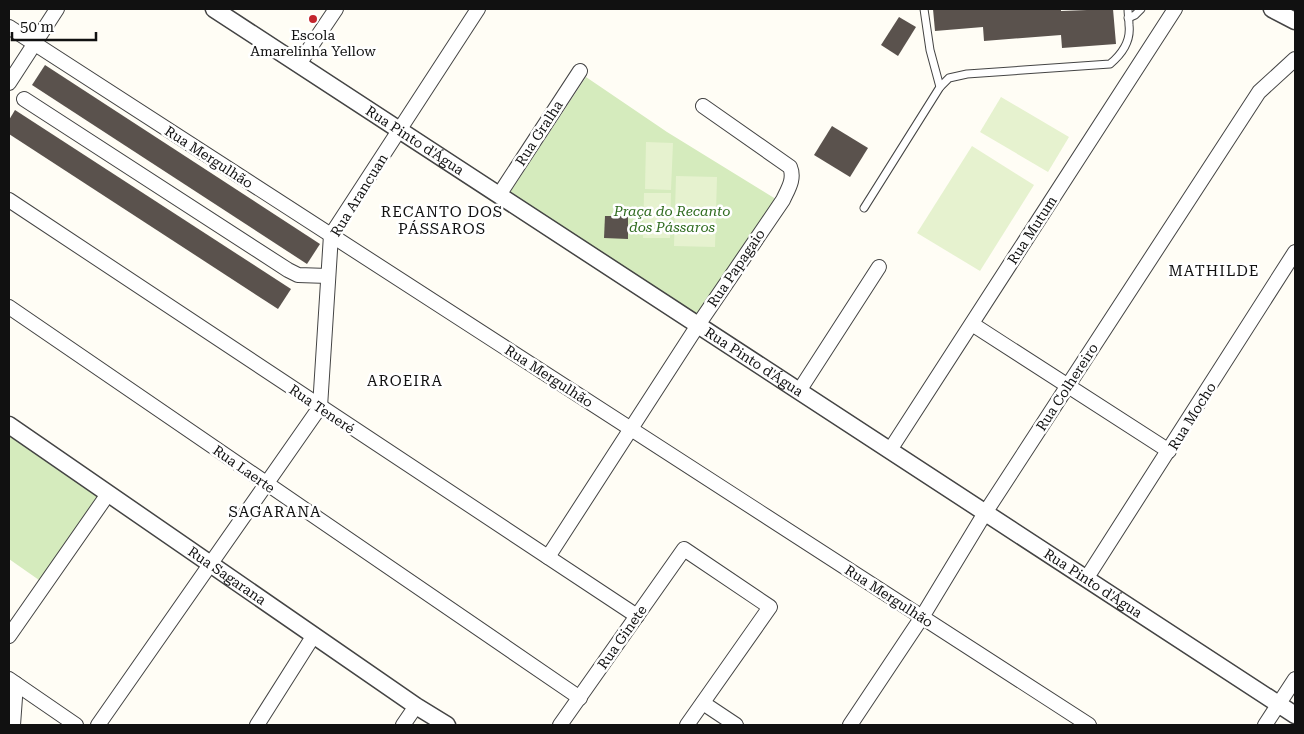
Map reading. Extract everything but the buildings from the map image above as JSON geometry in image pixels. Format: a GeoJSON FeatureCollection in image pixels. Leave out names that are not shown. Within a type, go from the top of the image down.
{"type":"FeatureCollection","features":[{"type":"Feature","properties":{"kind":"street"},"geometry":{"type":"LineString","coordinates":[[9,83],[57,9]]}},
{"type":"Feature","properties":{"kind":"street","name":"Rua Pinto d'Água"},"geometry":{"type":"LineString","coordinates":[[214,9],[1295,715]]}},
{"type":"Feature","properties":{"kind":"street"},"geometry":{"type":"LineString","coordinates":[[298,64],[336,9]]}},
{"type":"Feature","properties":{"kind":"street","name":"Rua Arancuan"},"geometry":{"type":"LineString","coordinates":[[320,408],[330,235],[478,9]]}},
{"type":"Feature","properties":{"kind":"street","name":"Rua Mutum"},"geometry":{"type":"LineString","coordinates":[[890,450],[1175,9]]}},
{"type":"Feature","properties":{"kind":"street"},"geometry":{"type":"LineString","coordinates":[[1272,9],[1295,22]]}},
{"type":"Feature","properties":{"kind":"street","name":"Rua Mergulhão"},"geometry":{"type":"LineString","coordinates":[[9,27],[1089,725]]}},
{"type":"Feature","properties":{"kind":"street","name":"Rua Colhereiro"},"geometry":{"type":"LineString","coordinates":[[850,725],[922,617],[985,513],[1259,92],[1295,59]]}},
{"type":"Feature","properties":{"kind":"street","name":"Rua Gralha"},"geometry":{"type":"LineString","coordinates":[[499,195],[580,72]]}},
{"type":"Feature","properties":{"kind":"street"},"geometry":{"type":"LineString","coordinates":[[24,98],[288,270],[298,275],[328,276]]}},
{"type":"Feature","properties":{"kind":"street","name":"Rua Papagaio"},"geometry":{"type":"LineString","coordinates":[[548,557],[698,325],[783,200],[792,181],[793,174],[790,167],[703,106]]}},
{"type":"Feature","properties":{"kind":"street","name":"Rua Teneré"},"geometry":{"type":"LineString","coordinates":[[9,200],[320,408],[637,616]]}},
{"type":"Feature","properties":{"kind":"street","name":"Rua Mocho"},"geometry":{"type":"LineString","coordinates":[[1086,579],[1295,252]]}},
{"type":"Feature","properties":{"kind":"street"},"geometry":{"type":"LineString","coordinates":[[798,390],[879,267]]}},
{"type":"Feature","properties":{"kind":"street","name":"Rua Laerte"},"geometry":{"type":"LineString","coordinates":[[9,307],[266,485],[580,698]]}},
{"type":"Feature","properties":{"kind":"street"},"geometry":{"type":"LineString","coordinates":[[972,324],[1169,451]]}},
{"type":"Feature","properties":{"kind":"street"},"geometry":{"type":"LineString","coordinates":[[98,725],[320,408]]}},
{"type":"Feature","properties":{"kind":"street","name":"Rua Sagarana"},"geometry":{"type":"LineString","coordinates":[[9,425],[416,706],[447,725]]}},
{"type":"Feature","properties":{"kind":"street"},"geometry":{"type":"LineString","coordinates":[[9,636],[108,494]]}},
{"type":"Feature","properties":{"kind":"street","name":"Rua Ginete"},"geometry":{"type":"LineString","coordinates":[[560,725],[684,549],[770,607],[703,704]]}},
{"type":"Feature","properties":{"kind":"street"},"geometry":{"type":"LineString","coordinates":[[257,725],[314,635]]}},
{"type":"Feature","properties":{"kind":"street"},"geometry":{"type":"LineString","coordinates":[[1265,725],[1295,679]]}},
{"type":"Feature","properties":{"kind":"street"},"geometry":{"type":"LineString","coordinates":[[12,681],[13,725]]}},
{"type":"Feature","properties":{"kind":"street"},"geometry":{"type":"LineString","coordinates":[[12,681],[76,725]]}},
{"type":"Feature","properties":{"kind":"street"},"geometry":{"type":"LineString","coordinates":[[687,725],[703,704],[736,725]]}},
{"type":"Feature","properties":{"kind":"street"},"geometry":{"type":"LineString","coordinates":[[403,725],[416,706]]}},
{"type":"Feature","properties":{"kind":"lane"},"geometry":{"type":"LineString","coordinates":[[924,9],[930,50],[940,87]]}},
{"type":"Feature","properties":{"kind":"lane"},"geometry":{"type":"LineString","coordinates":[[864,208],[940,87],[949,78],[957,75],[1110,64],[1119,56],[1129,35],[1128,9]]}},
{"type":"Feature","properties":{"kind":"lane"},"geometry":{"type":"LineString","coordinates":[[1128,18],[1136,15],[1141,9]]}},
{"type":"Feature","properties":{"kind":"green space","name":"Praça do Recanto dos Pássaros"},"geometry":{"type":"Polygon","coordinates":[[[586,77],[667,132],[779,201],[696,322],[509,194],[586,77]]]}},
{"type":"Feature","properties":{"kind":"green space"},"geometry":{"type":"Polygon","coordinates":[[[1001,97],[1069,137],[1048,172],[980,132],[1001,97]]]}},
{"type":"Feature","properties":{"kind":"green space"},"geometry":{"type":"Polygon","coordinates":[[[646,142],[673,143],[671,190],[645,189],[646,142]]]}},
{"type":"Feature","properties":{"kind":"green space"},"geometry":{"type":"Polygon","coordinates":[[[972,146],[1034,185],[980,271],[917,233],[972,146]]]}},
{"type":"Feature","properties":{"kind":"green space"},"geometry":{"type":"Polygon","coordinates":[[[676,176],[717,177],[715,247],[674,246],[676,176]]]}},
{"type":"Feature","properties":{"kind":"green space"},"geometry":{"type":"Polygon","coordinates":[[[644,193],[671,193],[670,238],[643,238],[644,193]]]}},
{"type":"Feature","properties":{"kind":"green space"},"geometry":{"type":"Polygon","coordinates":[[[9,431],[99,494],[39,580],[9,559],[9,431]]]}},
{"type":"Feature","properties":{"kind":"place","name":"Escola Amarelinha Yellow"},"geometry":{"type":"Point","coordinates":[313,19]}},
{"type":"Feature","properties":{"kind":"district","name":"RECANTO DOS PÁSSAROS"},"geometry":{"type":"Point","coordinates":[442,220]}},
{"type":"Feature","properties":{"kind":"district","name":"MATHILDE"},"geometry":{"type":"Point","coordinates":[1214,271]}},
{"type":"Feature","properties":{"kind":"district","name":"AROEIRA"},"geometry":{"type":"Point","coordinates":[405,381]}},
{"type":"Feature","properties":{"kind":"district","name":"SAGARANA"},"geometry":{"type":"Point","coordinates":[275,512]}}]}
